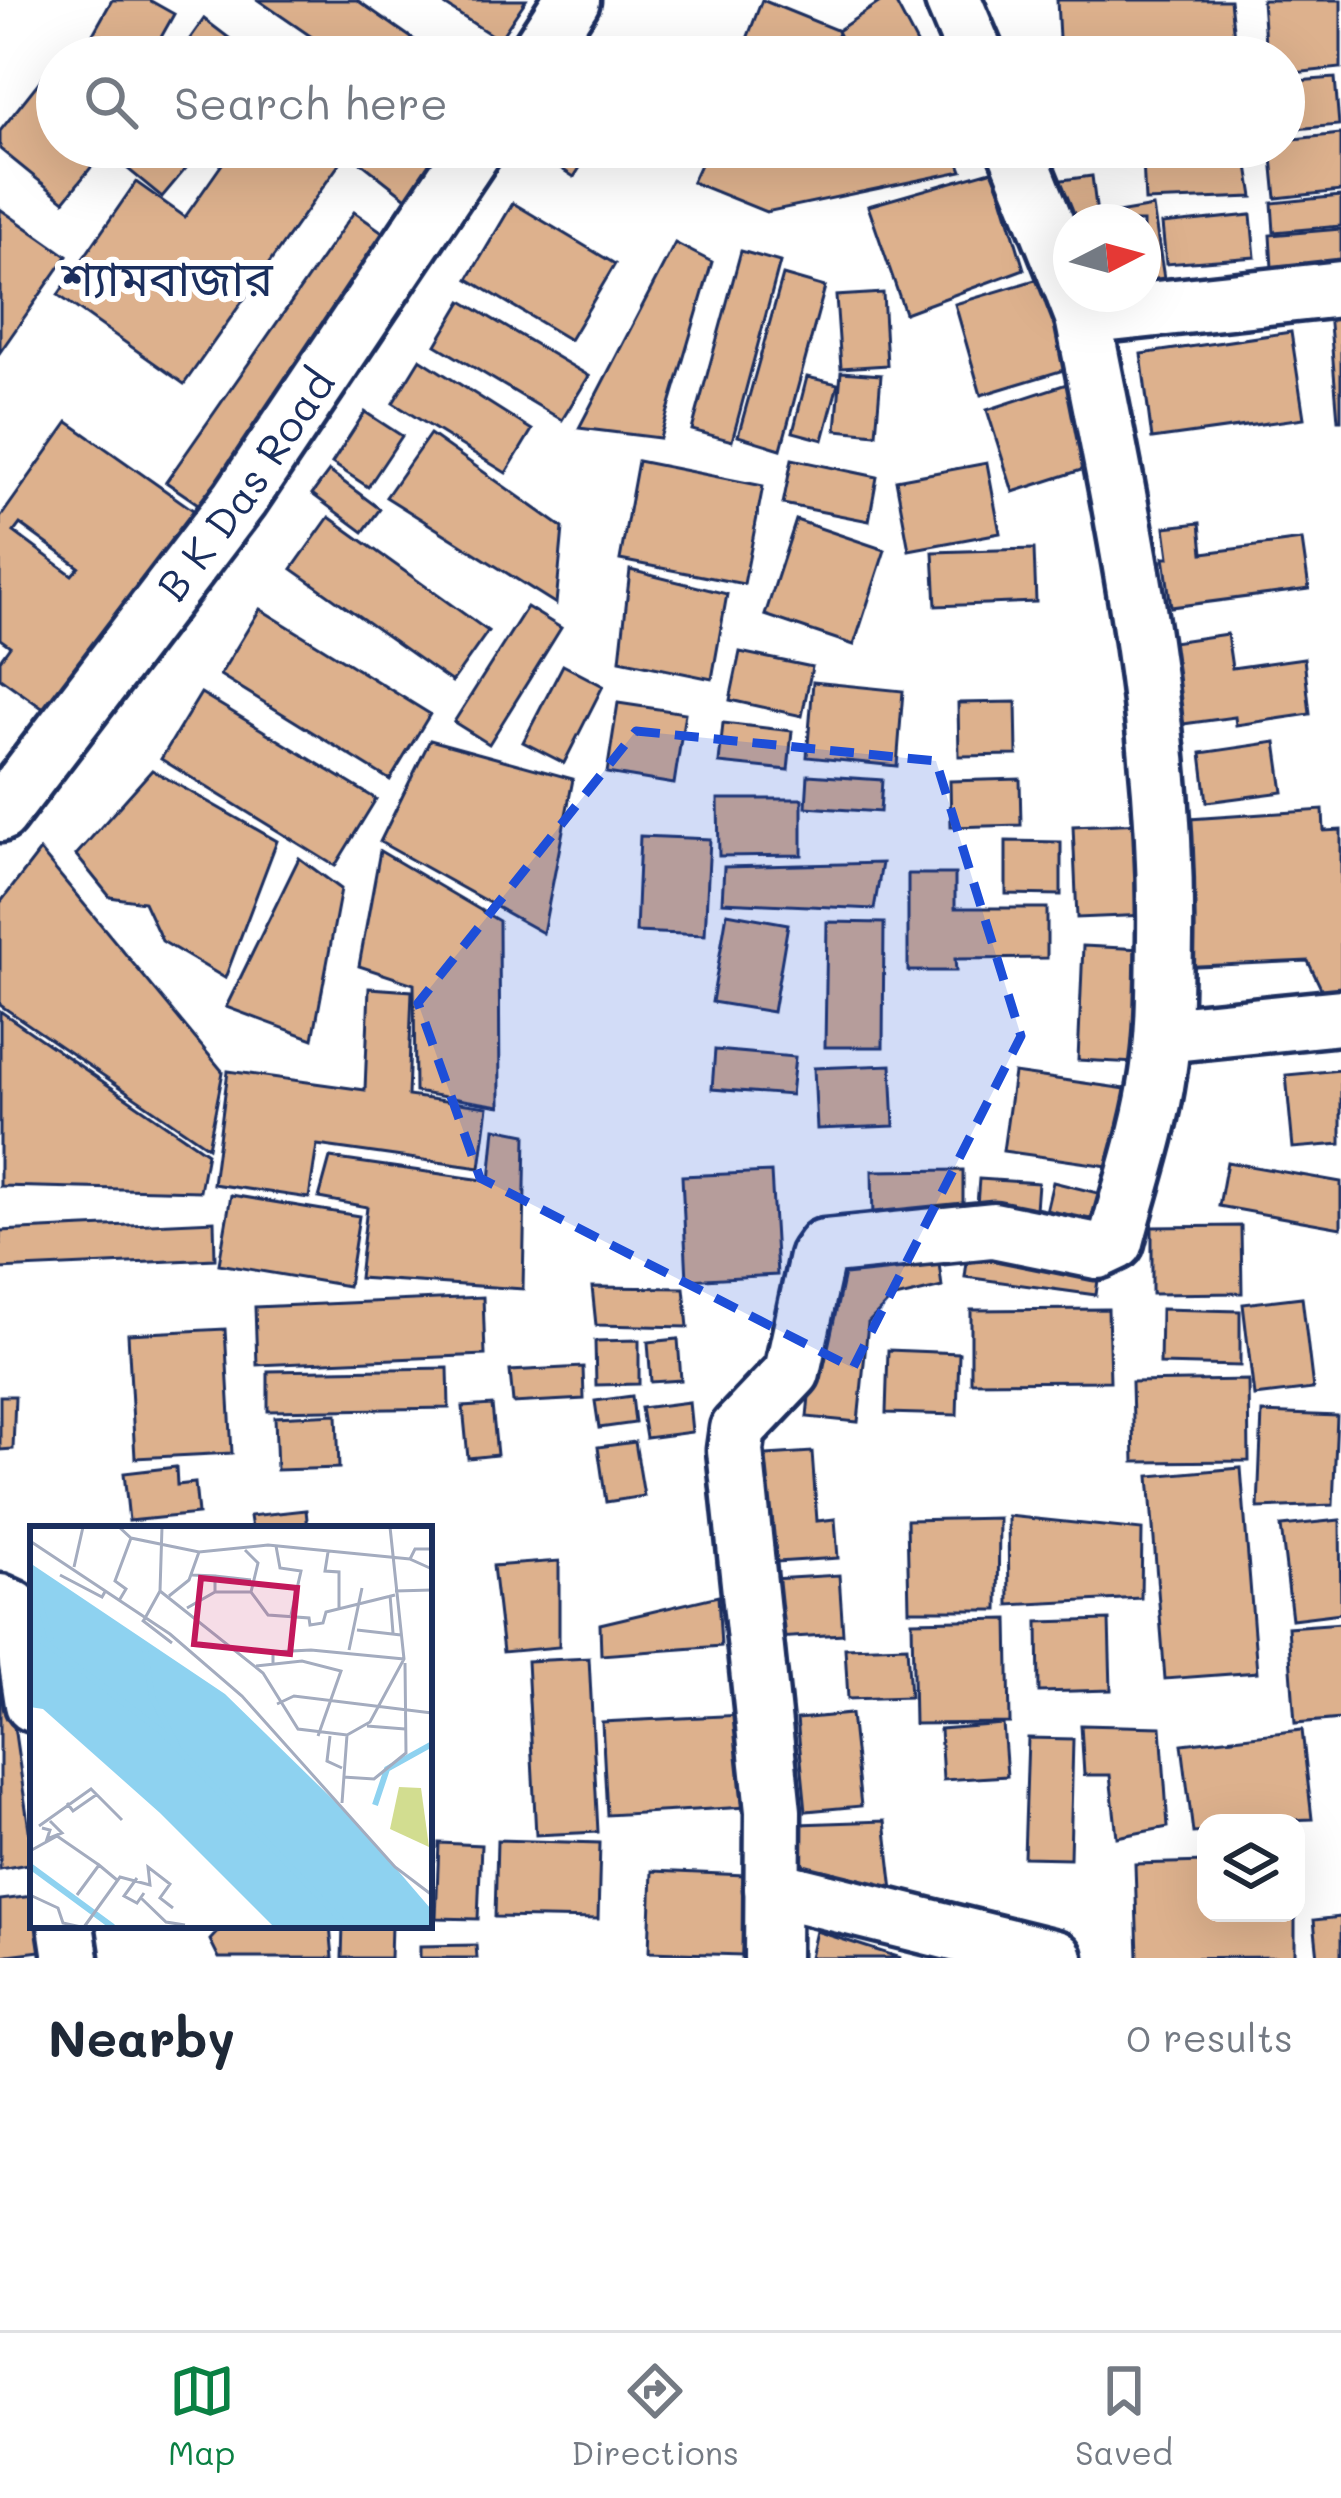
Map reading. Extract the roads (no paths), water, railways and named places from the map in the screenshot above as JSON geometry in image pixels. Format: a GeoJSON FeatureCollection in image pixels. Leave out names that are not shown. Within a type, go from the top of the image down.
{"type":"FeatureCollection","features":[{"type":"Feature","properties":{"kind":"street"},"geometry":{"type":"LineString","coordinates":[[549,36],[572,0]]}},
{"type":"Feature","properties":{"kind":"street"},"geometry":{"type":"LineString","coordinates":[[953,0],[968,36]]}},
{"type":"Feature","properties":{"kind":"street","name":"B K Das Road"},"geometry":{"type":"LineString","coordinates":[[0,814],[240,499],[462,168]]}},
{"type":"Feature","properties":{"kind":"street"},"geometry":{"type":"LineString","coordinates":[[1023,168],[1053,242]]}},
{"type":"Feature","properties":{"kind":"street"},"geometry":{"type":"LineString","coordinates":[[1161,296],[1341,290]]}},
{"type":"Feature","properties":{"kind":"street"},"geometry":{"type":"LineString","coordinates":[[772,1958],[773,1811],[735,1450],[738,1429],[792,1372],[824,1247],[993,1230],[1097,1251],[1116,1242],[1158,1079],[1163,1035],[1163,807],[1128,540],[1079,312]]}},
{"type":"Feature","properties":{"kind":"street"},"geometry":{"type":"LineString","coordinates":[[1163,1035],[1341,1017]]}},
{"type":"Feature","properties":{"kind":"street"},"geometry":{"type":"LineString","coordinates":[[0,1602],[13,1608],[23,1636],[30,1684]]}},
{"type":"Feature","properties":{"kind":"street"},"geometry":{"type":"LineString","coordinates":[[772,1888],[1055,1958]]}},
{"type":"Feature","properties":{"kind":"street"},"geometry":{"type":"LineString","coordinates":[[66,1928],[71,1958]]}},
{"type":"Feature","properties":{"kind":"district","name":"শ্যামবাজার"},"geometry":{"type":"Point","coordinates":[167,279]}}]}
